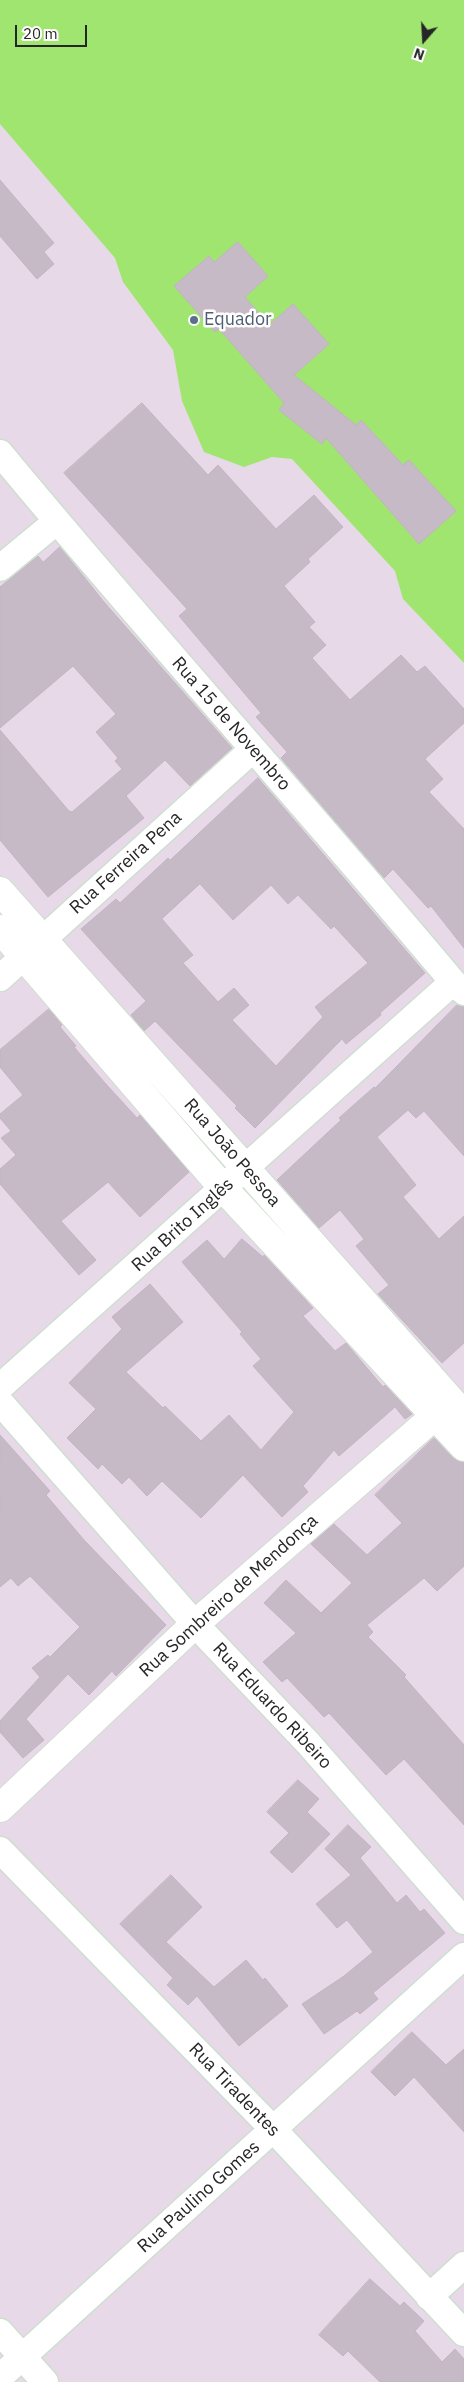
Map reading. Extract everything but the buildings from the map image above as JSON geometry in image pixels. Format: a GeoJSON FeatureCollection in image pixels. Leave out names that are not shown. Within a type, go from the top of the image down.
{"type":"FeatureCollection","features":[{"type":"Feature","properties":{"kind":"street","name":"Rua 15 de Novembro"},"geometry":{"type":"LineString","coordinates":[[0,453],[252,750],[333,839],[458,987]]}},
{"type":"Feature","properties":{"kind":"street"},"geometry":{"type":"LineString","coordinates":[[0,568],[57,521]]}},
{"type":"Feature","properties":{"kind":"street","name":"Rua Ferreira Pena"},"geometry":{"type":"LineString","coordinates":[[0,978],[252,750]]}},
{"type":"Feature","properties":{"kind":"street","name":"Rua João Pessoa"},"geometry":{"type":"LineString","coordinates":[[0,891],[33,947],[224,1189],[454,1406]]}},
{"type":"Feature","properties":{"kind":"street","name":"Rua João Pessoa"},"geometry":{"type":"LineString","coordinates":[[0,929],[33,947],[246,1169],[454,1406],[464,1447]]}},
{"type":"Feature","properties":{"kind":"street","name":"Rua Brito Inglês"},"geometry":{"type":"LineString","coordinates":[[0,1387],[246,1169],[458,987]]}},
{"type":"Feature","properties":{"kind":"street","name":"Rua Eduardo Ribeiro"},"geometry":{"type":"LineString","coordinates":[[0,1402],[195,1624],[308,1743],[464,1921]]}},
{"type":"Feature","properties":{"kind":"street","name":"Rua Sombreiro de Mendonça"},"geometry":{"type":"LineString","coordinates":[[0,1808],[195,1624],[454,1406]]}},
{"type":"Feature","properties":{"kind":"street","name":"Rua Tiradentes"},"geometry":{"type":"LineString","coordinates":[[0,1850],[273,2129],[464,2333]]}},
{"type":"Feature","properties":{"kind":"street","name":"Rua Paulino Gomes"},"geometry":{"type":"LineString","coordinates":[[0,2377],[464,1956]]}},
{"type":"Feature","properties":{"kind":"street"},"geometry":{"type":"LineString","coordinates":[[429,2297],[464,2265]]}},
{"type":"Feature","properties":{"kind":"street"},"geometry":{"type":"LineString","coordinates":[[0,2332],[45,2382]]}},
{"type":"Feature","properties":{"kind":"shaded area"},"geometry":{"type":"Polygon","coordinates":[[[0,0],[464,0],[464,663],[403,599],[395,571],[292,459],[272,457],[244,467],[204,452],[182,401],[173,350],[123,282],[115,258],[0,124],[0,0]]]}},
{"type":"Feature","properties":{"kind":"place","name":"Equador"},"geometry":{"type":"Point","coordinates":[194,320]}}]}
